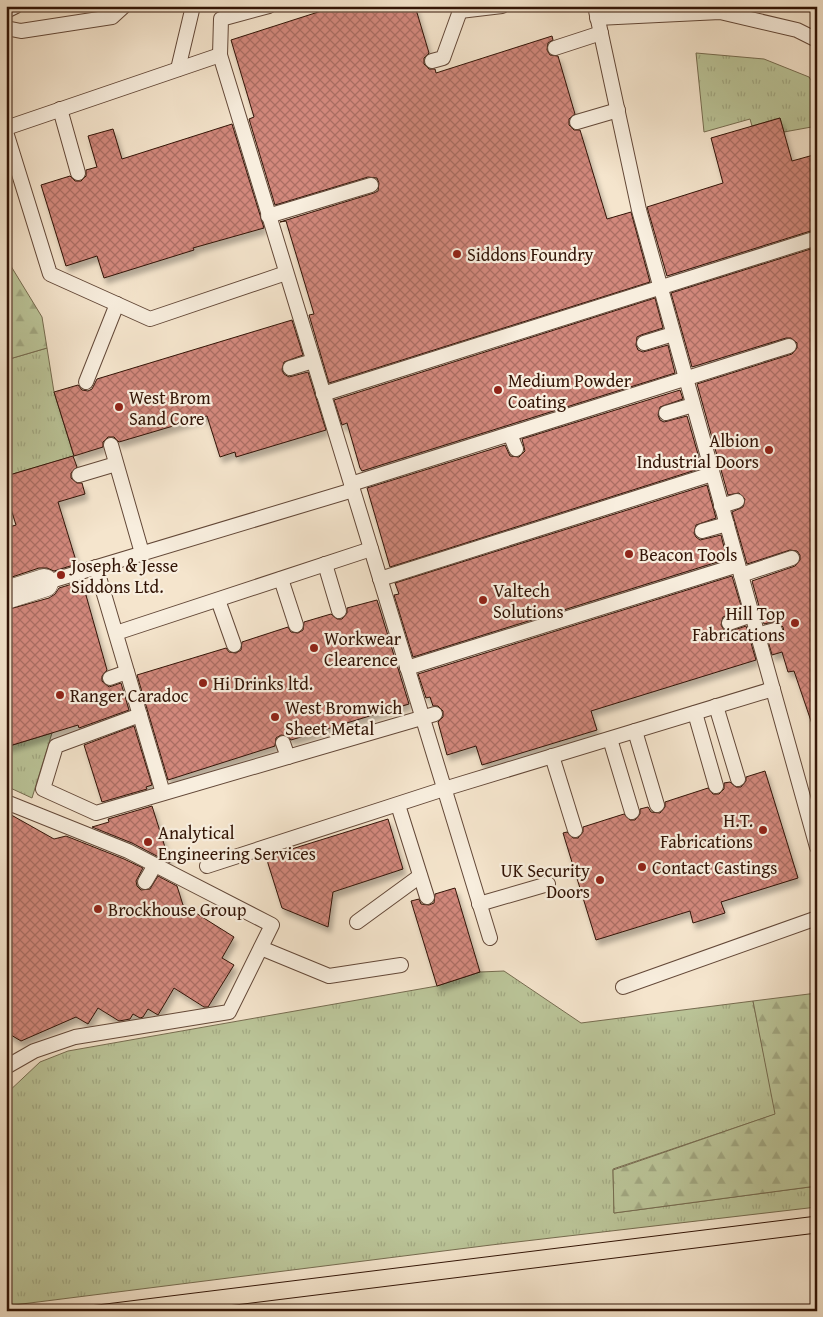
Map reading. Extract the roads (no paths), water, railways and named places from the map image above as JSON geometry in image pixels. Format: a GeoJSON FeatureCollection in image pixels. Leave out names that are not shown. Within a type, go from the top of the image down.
{"type":"FeatureCollection","features":[{"type":"Feature","properties":{"kind":"street"},"geometry":{"type":"LineString","coordinates":[[6,595],[44,583]]}},
{"type":"Feature","properties":{"kind":"lane"},"geometry":{"type":"LineString","coordinates":[[6,11],[16,6]]}},
{"type":"Feature","properties":{"kind":"lane"},"geometry":{"type":"LineString","coordinates":[[6,28],[21,31],[112,17],[124,6]]}},
{"type":"Feature","properties":{"kind":"lane"},"geometry":{"type":"LineString","coordinates":[[178,69],[193,6]]}},
{"type":"Feature","properties":{"kind":"lane"},"geometry":{"type":"LineString","coordinates":[[269,6],[221,19],[220,55],[352,487],[366,509],[371,549],[380,580],[401,625],[407,668],[429,716],[444,790],[490,938]]}},
{"type":"Feature","properties":{"kind":"lane"},"geometry":{"type":"LineString","coordinates":[[432,61],[444,58],[458,9],[502,6]]}},
{"type":"Feature","properties":{"kind":"lane"},"geometry":{"type":"LineString","coordinates":[[817,40],[797,30],[720,12],[596,12],[639,210],[686,378],[697,402],[712,474],[773,689],[811,801],[817,847]]}},
{"type":"Feature","properties":{"kind":"lane"},"geometry":{"type":"LineString","coordinates":[[555,48],[601,33]]}},
{"type":"Feature","properties":{"kind":"lane"},"geometry":{"type":"LineString","coordinates":[[6,128],[220,55]]}},
{"type":"Feature","properties":{"kind":"lane"},"geometry":{"type":"LineString","coordinates":[[60,109],[78,173]]}},
{"type":"Feature","properties":{"kind":"lane"},"geometry":{"type":"LineString","coordinates":[[577,122],[618,110]]}},
{"type":"Feature","properties":{"kind":"lane"},"geometry":{"type":"LineString","coordinates":[[6,132],[50,274],[150,319],[286,273]]}},
{"type":"Feature","properties":{"kind":"lane"},"geometry":{"type":"LineString","coordinates":[[268,216],[371,185]]}},
{"type":"Feature","properties":{"kind":"lane"},"geometry":{"type":"LineString","coordinates":[[323,394],[817,238]]}},
{"type":"Feature","properties":{"kind":"lane"},"geometry":{"type":"LineString","coordinates":[[86,382],[117,304]]}},
{"type":"Feature","properties":{"kind":"lane"},"geometry":{"type":"LineString","coordinates":[[644,343],[673,334]]}},
{"type":"Feature","properties":{"kind":"lane"},"geometry":{"type":"LineString","coordinates":[[44,583],[352,487],[510,434],[789,346]]}},
{"type":"Feature","properties":{"kind":"lane"},"geometry":{"type":"LineString","coordinates":[[290,368],[313,361]]}},
{"type":"Feature","properties":{"kind":"lane"},"geometry":{"type":"LineString","coordinates":[[666,414],[697,402]]}},
{"type":"Feature","properties":{"kind":"lane"},"geometry":{"type":"LineString","coordinates":[[510,434],[516,449]]}},
{"type":"Feature","properties":{"kind":"lane"},"geometry":{"type":"LineString","coordinates":[[339,444],[352,440]]}},
{"type":"Feature","properties":{"kind":"lane"},"geometry":{"type":"LineString","coordinates":[[111,445],[142,553]]}},
{"type":"Feature","properties":{"kind":"lane"},"geometry":{"type":"LineString","coordinates":[[79,475],[116,464]]}},
{"type":"Feature","properties":{"kind":"lane"},"geometry":{"type":"LineString","coordinates":[[380,580],[712,474]]}},
{"type":"Feature","properties":{"kind":"lane"},"geometry":{"type":"LineString","coordinates":[[721,506],[737,501]]}},
{"type":"Feature","properties":{"kind":"lane"},"geometry":{"type":"LineString","coordinates":[[702,531],[727,524]]}},
{"type":"Feature","properties":{"kind":"lane"},"geometry":{"type":"LineString","coordinates":[[116,633],[371,549]]}},
{"type":"Feature","properties":{"kind":"lane"},"geometry":{"type":"LineString","coordinates":[[407,668],[739,570],[792,558]]}},
{"type":"Feature","properties":{"kind":"lane"},"geometry":{"type":"LineString","coordinates":[[325,564],[339,611]]}},
{"type":"Feature","properties":{"kind":"lane"},"geometry":{"type":"LineString","coordinates":[[96,567],[163,793]]}},
{"type":"Feature","properties":{"kind":"lane"},"geometry":{"type":"LineString","coordinates":[[281,579],[296,625]]}},
{"type":"Feature","properties":{"kind":"lane"},"geometry":{"type":"LineString","coordinates":[[218,600],[234,645]]}},
{"type":"Feature","properties":{"kind":"lane"},"geometry":{"type":"LineString","coordinates":[[729,623],[752,615]]}},
{"type":"Feature","properties":{"kind":"lane"},"geometry":{"type":"LineString","coordinates":[[757,634],[775,630]]}},
{"type":"Feature","properties":{"kind":"lane"},"geometry":{"type":"LineString","coordinates":[[110,678],[127,672]]}},
{"type":"Feature","properties":{"kind":"lane"},"geometry":{"type":"LineString","coordinates":[[207,866],[371,819],[398,805],[444,790],[773,689]]}},
{"type":"Feature","properties":{"kind":"lane"},"geometry":{"type":"LineString","coordinates":[[716,706],[738,779]]}},
{"type":"Feature","properties":{"kind":"lane"},"geometry":{"type":"LineString","coordinates":[[695,713],[716,786]]}},
{"type":"Feature","properties":{"kind":"lane"},"geometry":{"type":"LineString","coordinates":[[140,715],[56,746],[43,789],[96,813],[429,716]]}},
{"type":"Feature","properties":{"kind":"lane"},"geometry":{"type":"LineString","coordinates":[[635,731],[656,805]]}},
{"type":"Feature","properties":{"kind":"lane"},"geometry":{"type":"LineString","coordinates":[[610,738],[632,812]]}},
{"type":"Feature","properties":{"kind":"lane"},"geometry":{"type":"LineString","coordinates":[[283,743],[288,757]]}},
{"type":"Feature","properties":{"kind":"lane"},"geometry":{"type":"LineString","coordinates":[[552,756],[575,830]]}},
{"type":"Feature","properties":{"kind":"lane"},"geometry":{"type":"LineString","coordinates":[[6,802],[128,851],[272,925],[229,1012],[74,1037],[34,1051],[6,1067]]}},
{"type":"Feature","properties":{"kind":"lane"},"geometry":{"type":"LineString","coordinates":[[398,805],[426,897]]}},
{"type":"Feature","properties":{"kind":"lane"},"geometry":{"type":"LineString","coordinates":[[145,882],[155,865]]}},
{"type":"Feature","properties":{"kind":"lane"},"geometry":{"type":"LineString","coordinates":[[357,922],[420,876]]}},
{"type":"Feature","properties":{"kind":"lane"},"geometry":{"type":"LineString","coordinates":[[479,904],[548,884]]}},
{"type":"Feature","properties":{"kind":"lane"},"geometry":{"type":"LineString","coordinates":[[623,987],[817,918]]}},
{"type":"Feature","properties":{"kind":"lane"},"geometry":{"type":"LineString","coordinates":[[261,948],[329,976],[401,965]]}},
{"type":"Feature","properties":{"kind":"tram line"},"geometry":{"type":"LineString","coordinates":[[49,1311],[817,1216]]}},
{"type":"Feature","properties":{"kind":"tram line"},"geometry":{"type":"LineString","coordinates":[[187,1311],[817,1233]]}},
{"type":"Feature","properties":{"kind":"place","name":"Siddons Foundry"},"geometry":{"type":"Point","coordinates":[457,254]}},
{"type":"Feature","properties":{"kind":"place","name":"Medium Powder Coating"},"geometry":{"type":"Point","coordinates":[498,390]}},
{"type":"Feature","properties":{"kind":"place","name":"West Brom Sand Core"},"geometry":{"type":"Point","coordinates":[119,407]}},
{"type":"Feature","properties":{"kind":"place","name":"Albion Industrial Doors"},"geometry":{"type":"Point","coordinates":[769,450]}},
{"type":"Feature","properties":{"kind":"place","name":"Beacon Tools"},"geometry":{"type":"Point","coordinates":[629,554]}},
{"type":"Feature","properties":{"kind":"place","name":"Joseph & Jesse Siddons Ltd."},"geometry":{"type":"Point","coordinates":[61,575]}},
{"type":"Feature","properties":{"kind":"place","name":"Valtech Solutions"},"geometry":{"type":"Point","coordinates":[483,600]}},
{"type":"Feature","properties":{"kind":"place","name":"Hill Top Fabrications"},"geometry":{"type":"Point","coordinates":[795,623]}},
{"type":"Feature","properties":{"kind":"place","name":"Workwear Clearence"},"geometry":{"type":"Point","coordinates":[314,648]}},
{"type":"Feature","properties":{"kind":"place","name":"Hi Drinks ltd."},"geometry":{"type":"Point","coordinates":[203,683]}},
{"type":"Feature","properties":{"kind":"place","name":"Ranger Caradoc"},"geometry":{"type":"Point","coordinates":[60,695]}},
{"type":"Feature","properties":{"kind":"place","name":"West Bromwich Sheet Metal"},"geometry":{"type":"Point","coordinates":[275,717]}},
{"type":"Feature","properties":{"kind":"place","name":"H.T. Fabrications"},"geometry":{"type":"Point","coordinates":[763,830]}},
{"type":"Feature","properties":{"kind":"place","name":"Analytical Engineering Services"},"geometry":{"type":"Point","coordinates":[148,842]}},
{"type":"Feature","properties":{"kind":"place","name":"Contact Castings"},"geometry":{"type":"Point","coordinates":[642,867]}},
{"type":"Feature","properties":{"kind":"place","name":"UK Security Doors"},"geometry":{"type":"Point","coordinates":[600,880]}},
{"type":"Feature","properties":{"kind":"place","name":"Brockhouse Group"},"geometry":{"type":"Point","coordinates":[98,909]}}]}
